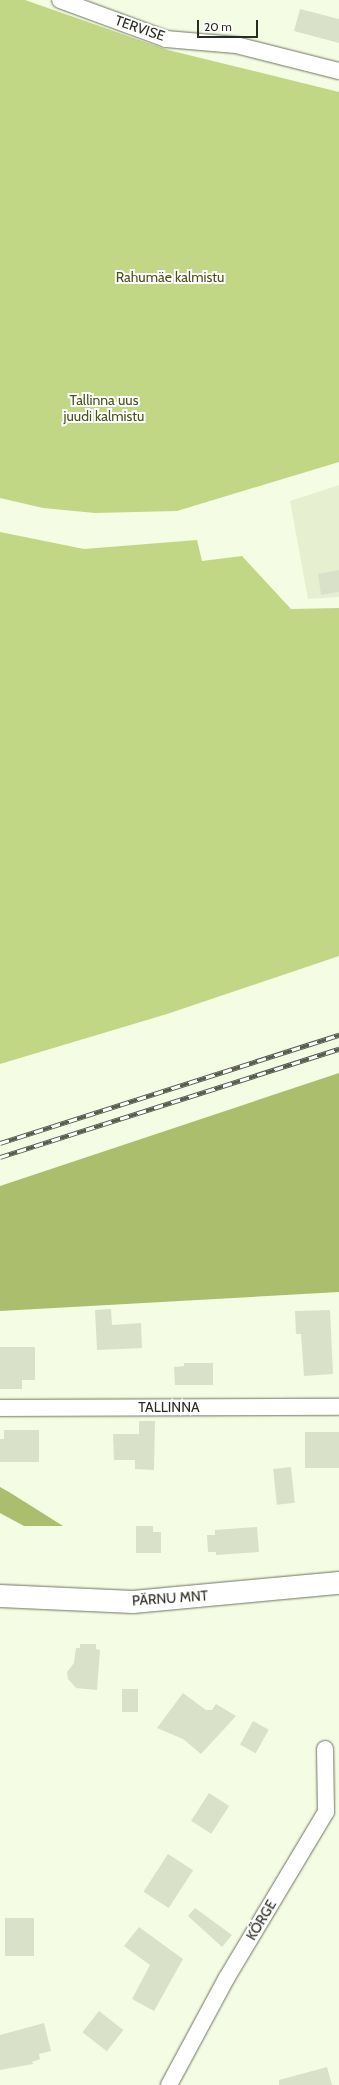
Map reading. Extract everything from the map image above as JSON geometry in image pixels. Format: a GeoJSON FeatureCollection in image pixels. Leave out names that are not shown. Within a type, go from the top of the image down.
{"type":"FeatureCollection","features":[{"type":"Feature","properties":{"kind":"main road","name":"PÄRNU MNT"},"geometry":{"type":"LineString","coordinates":[[0,1596],[132,1602],[339,1583]]}},
{"type":"Feature","properties":{"kind":"street","name":"TERVISE"},"geometry":{"type":"LineString","coordinates":[[60,0],[166,39],[236,45],[339,71]]}},
{"type":"Feature","properties":{"kind":"street","name":"TALLINNA"},"geometry":{"type":"LineString","coordinates":[[0,1408],[339,1407]]}},
{"type":"Feature","properties":{"kind":"street","name":"KÕRGE"},"geometry":{"type":"LineString","coordinates":[[169,2085],[226,1979],[326,1812],[325,1749]]}},
{"type":"Feature","properties":{"kind":"shaded area"},"geometry":{"type":"Polygon","coordinates":[[[339,485],[339,597],[308,599],[290,501],[339,485]]]}},
{"type":"Feature","properties":{"kind":"green space","name":"Rahumäe kalmistu"},"geometry":{"type":"Polygon","coordinates":[[[0,0],[25,0],[168,50],[339,92],[339,462],[177,511],[95,513],[43,508],[0,498],[0,0]]]}},
{"type":"Feature","properties":{"kind":"green space"},"geometry":{"type":"Polygon","coordinates":[[[0,532],[84,549],[197,540],[202,561],[242,556],[291,609],[339,608],[339,956],[167,1014],[0,1064],[0,532]]]}},
{"type":"Feature","properties":{"kind":"green space"},"geometry":{"type":"Polygon","coordinates":[[[339,1073],[339,1292],[0,1311],[0,1186],[339,1073]]]}},
{"type":"Feature","properties":{"kind":"green space"},"geometry":{"type":"Polygon","coordinates":[[[0,1487],[63,1526],[24,1526],[0,1513],[0,1487]]]}},
{"type":"Feature","properties":{"kind":"building"},"geometry":{"type":"Polygon","coordinates":[[[300,9],[339,19],[339,43],[294,31],[300,9]]]}},
{"type":"Feature","properties":{"kind":"building"},"geometry":{"type":"Polygon","coordinates":[[[339,570],[339,592],[321,595],[318,574],[339,570]]]}},
{"type":"Feature","properties":{"kind":"building"},"geometry":{"type":"Polygon","coordinates":[[[111,1309],[112,1325],[141,1323],[142,1348],[97,1350],[95,1310],[111,1309]]]}},
{"type":"Feature","properties":{"kind":"building"},"geometry":{"type":"Polygon","coordinates":[[[330,1310],[333,1374],[304,1376],[301,1334],[296,1334],[295,1311],[330,1310]]]}},
{"type":"Feature","properties":{"kind":"building"},"geometry":{"type":"Polygon","coordinates":[[[0,1347],[35,1347],[35,1380],[22,1380],[22,1389],[0,1389],[0,1347]]]}},
{"type":"Feature","properties":{"kind":"building"},"geometry":{"type":"Polygon","coordinates":[[[184,1363],[213,1363],[213,1385],[175,1385],[174,1367],[184,1366],[184,1363]]]}},
{"type":"Feature","properties":{"kind":"building"},"geometry":{"type":"Polygon","coordinates":[[[139,1421],[155,1421],[154,1470],[135,1469],[135,1460],[114,1460],[113,1434],[139,1434],[139,1421]]]}},
{"type":"Feature","properties":{"kind":"building"},"geometry":{"type":"Polygon","coordinates":[[[4,1430],[39,1430],[39,1462],[0,1462],[0,1439],[4,1439],[4,1430]]]}},
{"type":"Feature","properties":{"kind":"building"},"geometry":{"type":"Polygon","coordinates":[[[305,1432],[339,1432],[339,1468],[305,1468],[305,1432]]]}},
{"type":"Feature","properties":{"kind":"building"},"geometry":{"type":"Polygon","coordinates":[[[291,1467],[295,1503],[277,1505],[273,1469],[291,1467]]]}},
{"type":"Feature","properties":{"kind":"building"},"geometry":{"type":"Polygon","coordinates":[[[136,1526],[153,1526],[153,1532],[161,1532],[161,1553],[136,1553],[136,1526]]]}},
{"type":"Feature","properties":{"kind":"building"},"geometry":{"type":"Polygon","coordinates":[[[257,1527],[259,1552],[216,1555],[216,1552],[208,1552],[207,1535],[215,1535],[215,1530],[257,1527]]]}},
{"type":"Feature","properties":{"kind":"building"},"geometry":{"type":"Polygon","coordinates":[[[80,1644],[96,1644],[96,1649],[100,1650],[97,1690],[76,1688],[68,1679],[67,1672],[74,1663],[76,1648],[80,1648],[80,1644]]]}},
{"type":"Feature","properties":{"kind":"building"},"geometry":{"type":"Polygon","coordinates":[[[122,1689],[138,1689],[138,1712],[122,1712],[122,1689]]]}},
{"type":"Feature","properties":{"kind":"building"},"geometry":{"type":"Polygon","coordinates":[[[183,1693],[206,1710],[212,1710],[216,1704],[236,1716],[201,1754],[183,1739],[157,1728],[183,1693]]]}},
{"type":"Feature","properties":{"kind":"building"},"geometry":{"type":"Polygon","coordinates":[[[253,1721],[269,1730],[256,1753],[240,1745],[253,1721]]]}},
{"type":"Feature","properties":{"kind":"building"},"geometry":{"type":"Polygon","coordinates":[[[209,1793],[229,1806],[211,1834],[191,1821],[209,1793]]]}},
{"type":"Feature","properties":{"kind":"building"},"geometry":{"type":"Polygon","coordinates":[[[168,1854],[193,1870],[169,1908],[143,1892],[168,1854]]]}},
{"type":"Feature","properties":{"kind":"building"},"geometry":{"type":"Polygon","coordinates":[[[195,1908],[232,1935],[222,1947],[188,1916],[195,1908]]]}},
{"type":"Feature","properties":{"kind":"building"},"geometry":{"type":"Polygon","coordinates":[[[5,1918],[34,1918],[34,1956],[5,1956],[5,1918]]]}},
{"type":"Feature","properties":{"kind":"building"},"geometry":{"type":"Polygon","coordinates":[[[139,1927],[183,1959],[154,2011],[132,1999],[150,1965],[124,1946],[139,1927]]]}},
{"type":"Feature","properties":{"kind":"building"},"geometry":{"type":"Polygon","coordinates":[[[99,2011],[123,2030],[107,2051],[82,2032],[99,2011]]]}},
{"type":"Feature","properties":{"kind":"building"},"geometry":{"type":"Polygon","coordinates":[[[44,2023],[51,2051],[39,2054],[40,2059],[32,2062],[33,2064],[0,2070],[0,2035],[44,2023]]]}},
{"type":"Feature","properties":{"kind":"building"},"geometry":{"type":"Polygon","coordinates":[[[327,2067],[332,2085],[279,2085],[279,2080],[327,2067]]]}},
{"type":"Feature","properties":{"kind":"railway"},"geometry":{"type":"LineString","coordinates":[[0,1143],[339,1035]]}},
{"type":"Feature","properties":{"kind":"railway"},"geometry":{"type":"LineString","coordinates":[[0,1157],[339,1049]]}},
{"type":"Feature","properties":{"kind":"park label","name":"Tallinna uus juudi kalmistu"},"geometry":{"type":"Point","coordinates":[104,408]}}]}
